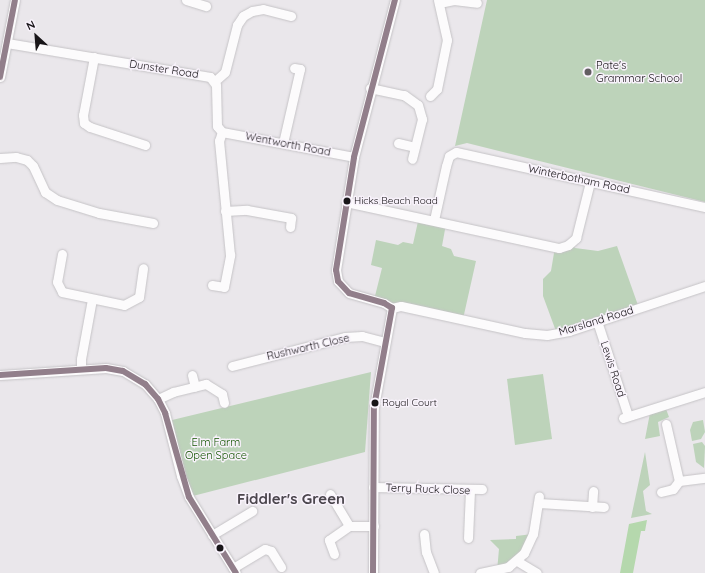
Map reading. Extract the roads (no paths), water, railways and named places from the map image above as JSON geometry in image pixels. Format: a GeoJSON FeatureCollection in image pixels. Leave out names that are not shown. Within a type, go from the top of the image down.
{"type":"FeatureCollection","features":[{"type":"Feature","properties":{"kind":"street"},"geometry":{"type":"LineString","coordinates":[[0,77],[15,0]]}},
{"type":"Feature","properties":{"kind":"street"},"geometry":{"type":"LineString","coordinates":[[176,0],[206,6]]}},
{"type":"Feature","properties":{"kind":"street"},"geometry":{"type":"LineString","coordinates":[[373,573],[374,407],[392,308],[384,303],[349,293],[338,281],[336,270],[354,157],[370,88],[395,0]]}},
{"type":"Feature","properties":{"kind":"street"},"geometry":{"type":"LineString","coordinates":[[430,96],[436,89],[447,40],[438,1],[454,0],[478,3]]}},
{"type":"Feature","properties":{"kind":"street"},"geometry":{"type":"LineString","coordinates":[[212,285],[224,287],[230,255],[219,141],[222,132],[217,126],[215,80],[226,72],[237,25],[243,16],[263,9],[291,16]]}},
{"type":"Feature","properties":{"kind":"street","name":"Dunster Road"},"geometry":{"type":"LineString","coordinates":[[7,42],[207,76],[215,80]]}},
{"type":"Feature","properties":{"kind":"street"},"geometry":{"type":"LineString","coordinates":[[94,57],[83,115],[84,123],[90,127],[145,145]]}},
{"type":"Feature","properties":{"kind":"street"},"geometry":{"type":"LineString","coordinates":[[283,143],[300,69],[294,68]]}},
{"type":"Feature","properties":{"kind":"street"},"geometry":{"type":"LineString","coordinates":[[370,88],[404,95],[418,104],[422,119],[412,159]]}},
{"type":"Feature","properties":{"kind":"street","name":"Wentworth Road"},"geometry":{"type":"LineString","coordinates":[[222,132],[354,157]]}},
{"type":"Feature","properties":{"kind":"street"},"geometry":{"type":"LineString","coordinates":[[398,143],[415,147]]}},
{"type":"Feature","properties":{"kind":"street","name":"Winterbotham Road"},"geometry":{"type":"LineString","coordinates":[[434,220],[446,166],[454,153],[705,207]]}},
{"type":"Feature","properties":{"kind":"street"},"geometry":{"type":"LineString","coordinates":[[0,158],[16,157],[27,160],[33,166],[45,192],[57,200],[99,213],[153,223]]}},
{"type":"Feature","properties":{"kind":"street"},"geometry":{"type":"LineString","coordinates":[[346,202],[562,247],[577,235],[590,182]]}},
{"type":"Feature","properties":{"kind":"street"},"geometry":{"type":"LineString","coordinates":[[225,212],[247,210],[291,218],[290,227]]}},
{"type":"Feature","properties":{"kind":"street"},"geometry":{"type":"LineString","coordinates":[[62,254],[57,282],[58,288],[66,294],[124,305],[133,302],[139,297],[144,268]]}},
{"type":"Feature","properties":{"kind":"street","name":"Marsland Road"},"geometry":{"type":"LineString","coordinates":[[392,308],[401,306],[540,334],[562,333],[705,286]]}},
{"type":"Feature","properties":{"kind":"street"},"geometry":{"type":"LineString","coordinates":[[82,369],[81,359],[92,299]]}},
{"type":"Feature","properties":{"kind":"street","name":"Lewis Road"},"geometry":{"type":"LineString","coordinates":[[597,321],[626,417],[705,392]]}},
{"type":"Feature","properties":{"kind":"street","name":"Rushworth Close"},"geometry":{"type":"LineString","coordinates":[[232,366],[345,337],[362,336],[385,342]]}},
{"type":"Feature","properties":{"kind":"street"},"geometry":{"type":"LineString","coordinates":[[0,375],[106,368],[123,371],[145,384],[158,399],[165,413],[184,486],[234,570],[266,549],[271,551],[281,567]]}},
{"type":"Feature","properties":{"kind":"street"},"geometry":{"type":"LineString","coordinates":[[192,375],[195,387]]}},
{"type":"Feature","properties":{"kind":"street"},"geometry":{"type":"LineString","coordinates":[[158,399],[169,393],[206,384],[222,394],[224,402]]}},
{"type":"Feature","properties":{"kind":"street"},"geometry":{"type":"LineString","coordinates":[[666,424],[679,481]]}},
{"type":"Feature","properties":{"kind":"street"},"geometry":{"type":"LineString","coordinates":[[661,492],[673,489],[679,481],[705,478]]}},
{"type":"Feature","properties":{"kind":"street","name":"Terry Ruck Close"},"geometry":{"type":"LineString","coordinates":[[373,487],[435,487],[470,490],[482,489]]}},
{"type":"Feature","properties":{"kind":"street"},"geometry":{"type":"LineString","coordinates":[[468,538],[470,490]]}},
{"type":"Feature","properties":{"kind":"street"},"geometry":{"type":"LineString","coordinates":[[592,507],[593,491]]}},
{"type":"Feature","properties":{"kind":"street"},"geometry":{"type":"LineString","coordinates":[[330,494],[349,526]]}},
{"type":"Feature","properties":{"kind":"street"},"geometry":{"type":"LineString","coordinates":[[480,573],[502,570],[517,561],[527,549],[533,534],[539,499],[592,507],[604,507]]}},
{"type":"Feature","properties":{"kind":"street"},"geometry":{"type":"LineString","coordinates":[[212,535],[252,511]]}},
{"type":"Feature","properties":{"kind":"street"},"geometry":{"type":"LineString","coordinates":[[334,554],[329,540],[349,526],[374,526]]}},
{"type":"Feature","properties":{"kind":"street"},"geometry":{"type":"LineString","coordinates":[[424,534],[426,552],[434,573]]}},
{"type":"Feature","properties":{"kind":"street"},"geometry":{"type":"LineString","coordinates":[[517,561],[537,573]]}},
{"type":"Feature","properties":{"kind":"place","name":"Pate's Grammar School"},"geometry":{"type":"Point","coordinates":[588,72]}},
{"type":"Feature","properties":{"kind":"place","name":"Hicks Beach Road"},"geometry":{"type":"Point","coordinates":[347,201]}},
{"type":"Feature","properties":{"kind":"place","name":"Royal Court"},"geometry":{"type":"Point","coordinates":[375,403]}},
{"type":"Feature","properties":{"kind":"district","name":"Fiddler's Green"},"geometry":{"type":"Point","coordinates":[291,499]}},
{"type":"Feature","properties":{"kind":"park label","name":"Elm Farm Open Space"},"geometry":{"type":"Point","coordinates":[216,449]}}]}
